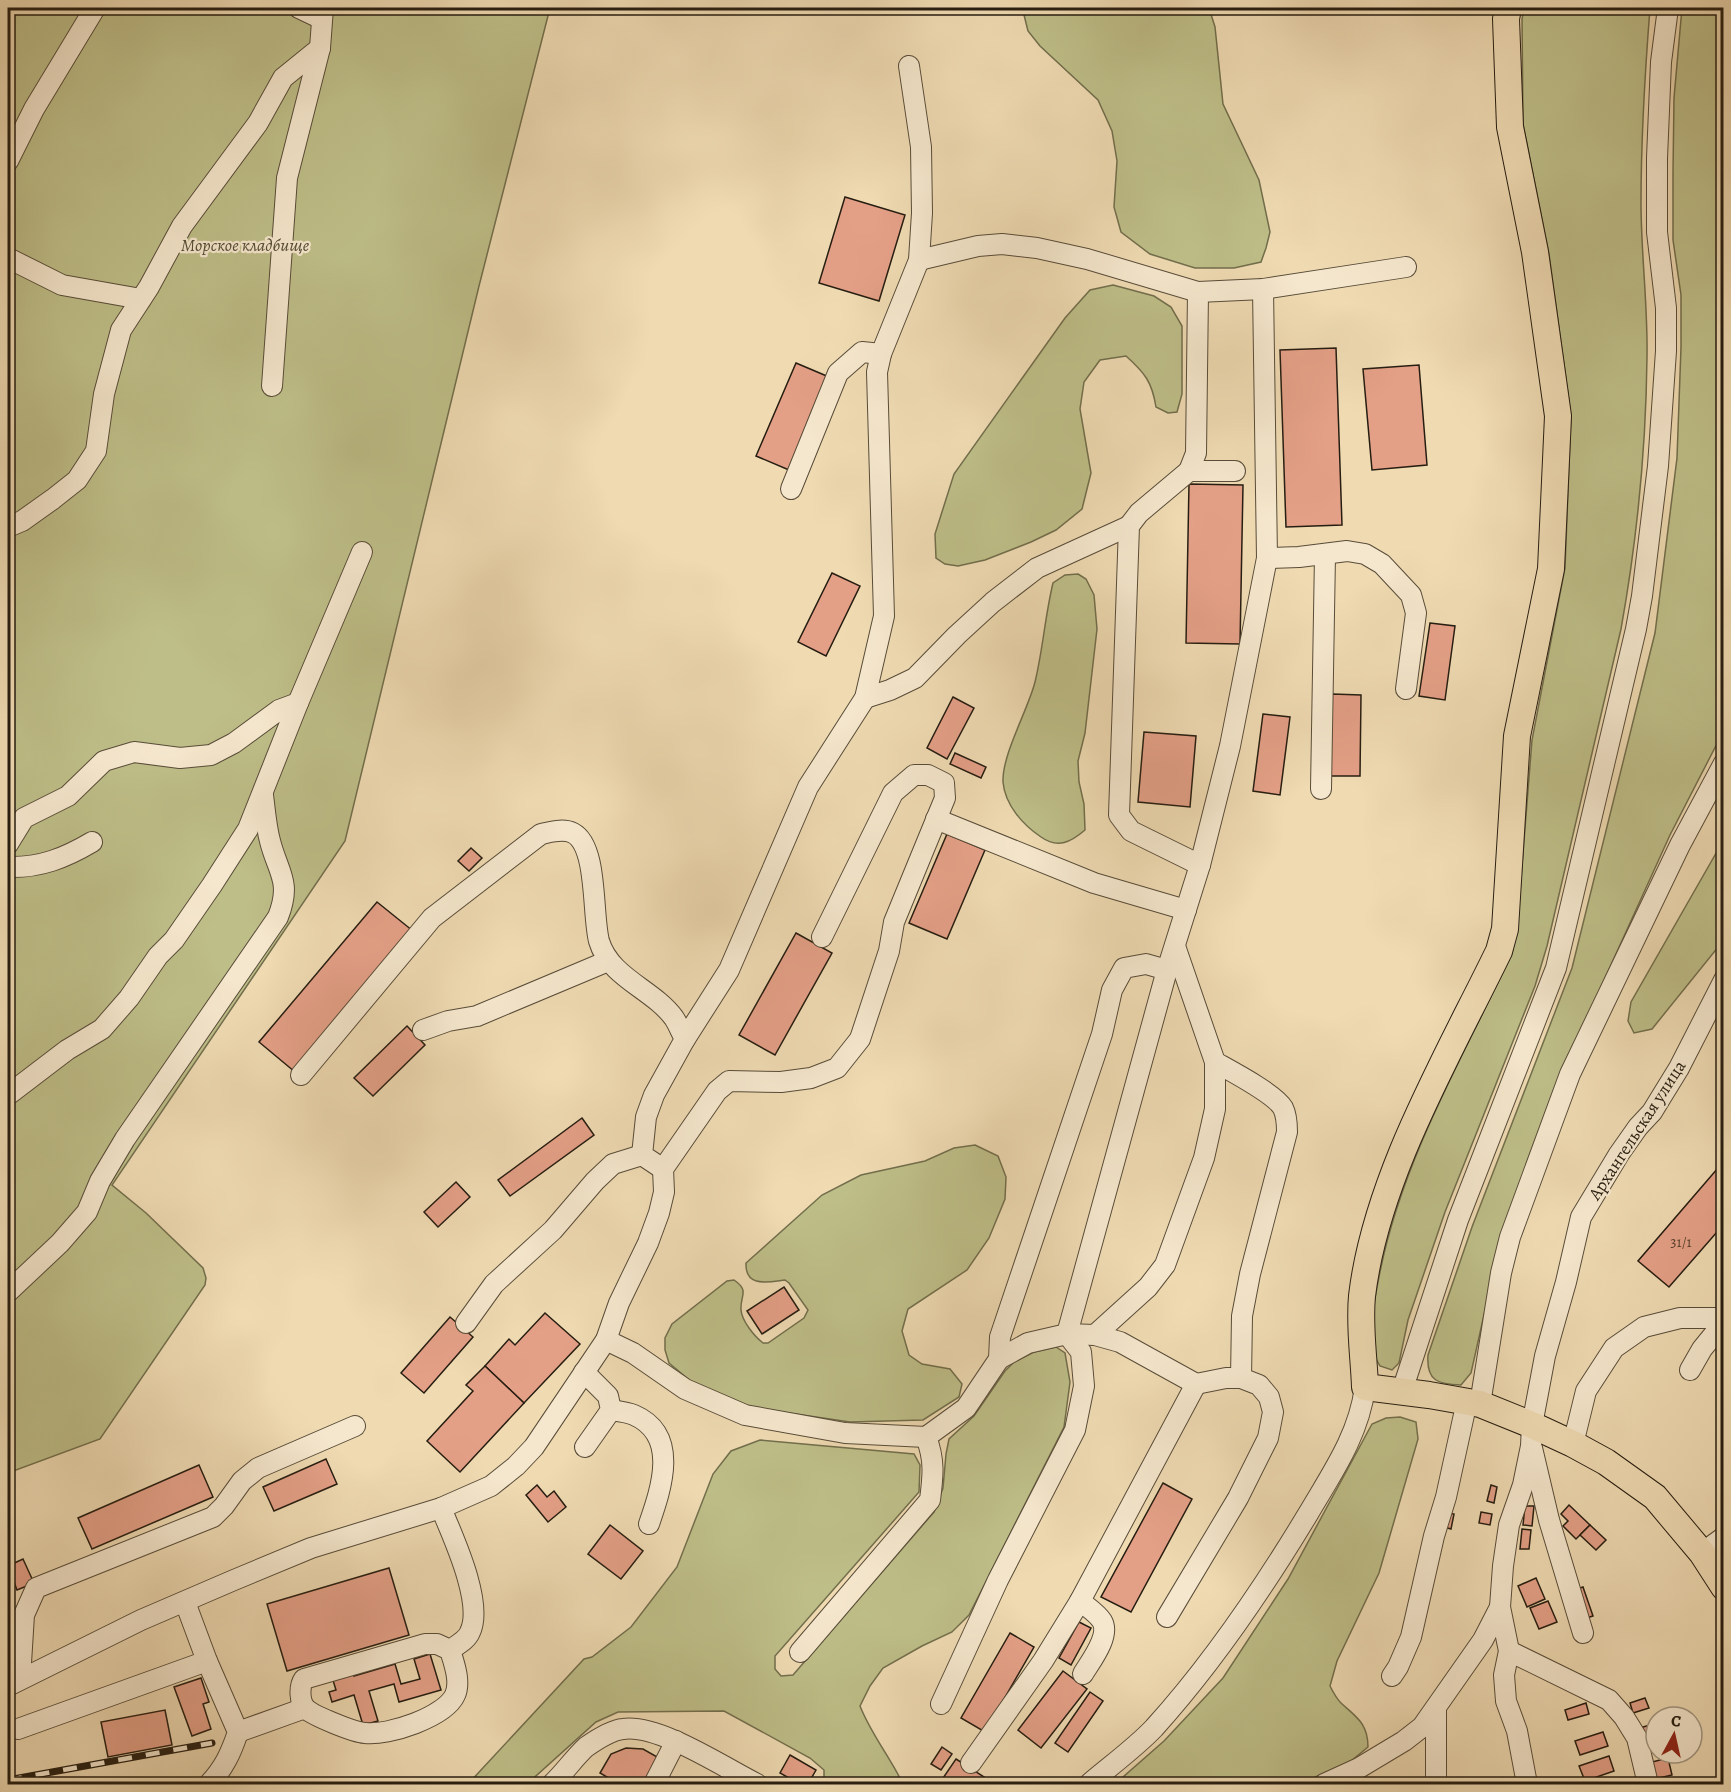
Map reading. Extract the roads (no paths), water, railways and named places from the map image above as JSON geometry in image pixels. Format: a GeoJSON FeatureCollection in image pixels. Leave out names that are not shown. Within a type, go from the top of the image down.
{"type":"FeatureCollection","features":[{"type":"Feature","properties":{"kind":"main road"},"geometry":{"type":"LineString","coordinates":[[1508,8],[1506,19],[1509,127],[1536,252],[1558,416],[1551,569],[1517,736],[1505,929],[1499,951],[1416,1121],[1393,1176],[1374,1233],[1362,1297],[1361,1342],[1365,1387],[1473,1403],[1532,1435],[1573,1444],[1606,1462],[1655,1497],[1702,1553],[1724,1587]]}},
{"type":"Feature","properties":{"kind":"street"},"geometry":{"type":"LineString","coordinates":[[8,162],[34,109],[95,8]]}},
{"type":"Feature","properties":{"kind":"street"},"geometry":{"type":"LineString","coordinates":[[272,386],[287,178],[320,48],[323,13],[299,8]]}},
{"type":"Feature","properties":{"kind":"street"},"geometry":{"type":"LineString","coordinates":[[1402,1391],[1458,1220],[1556,968],[1636,629],[1658,466],[1666,351],[1666,308],[1657,232],[1661,74],[1668,8]]}},
{"type":"Feature","properties":{"kind":"street"},"geometry":{"type":"LineString","coordinates":[[8,526],[22,521],[77,480],[96,451],[104,394],[121,330],[182,226],[258,123],[283,78],[320,48]]}},
{"type":"Feature","properties":{"kind":"street"},"geometry":{"type":"LineString","coordinates":[[642,1155],[646,1117],[654,1095],[685,1039],[729,970],[808,787],[865,698],[884,616],[877,372],[881,354],[919,260],[922,213],[921,147],[909,66]]}},
{"type":"Feature","properties":{"kind":"street"},"geometry":{"type":"LineString","coordinates":[[919,260],[978,246],[1002,244],[1037,248],[1087,259],[1198,292],[1263,289],[1406,267]]}},
{"type":"Feature","properties":{"kind":"street"},"geometry":{"type":"LineString","coordinates":[[8,258],[62,285],[141,299]]}},
{"type":"Feature","properties":{"kind":"street"},"geometry":{"type":"LineString","coordinates":[[1067,1334],[1167,970],[1200,865],[1230,746],[1268,558],[1263,289]]}},
{"type":"Feature","properties":{"kind":"street"},"geometry":{"type":"LineString","coordinates":[[865,698],[890,690],[915,678],[957,634],[1037,568],[1129,526],[1139,513],[1189,471],[1196,453],[1198,292]]}},
{"type":"Feature","properties":{"kind":"street"},"geometry":{"type":"LineString","coordinates":[[791,489],[838,373],[862,352],[881,354]]}},
{"type":"Feature","properties":{"kind":"street"},"geometry":{"type":"LineString","coordinates":[[1189,471],[1235,471]]}},
{"type":"Feature","properties":{"kind":"street"},"geometry":{"type":"LineString","coordinates":[[1129,526],[1119,815],[1131,831],[1200,865]]}},
{"type":"Feature","properties":{"kind":"street"},"geometry":{"type":"LineString","coordinates":[[1268,558],[1325,555],[1347,551],[1365,554],[1382,564],[1411,595],[1416,613],[1406,689]]}},
{"type":"Feature","properties":{"kind":"street"},"geometry":{"type":"LineString","coordinates":[[8,1095],[68,1050],[102,1029],[129,998],[158,956],[174,940],[212,885],[248,829],[362,552]]}},
{"type":"Feature","properties":{"kind":"street"},"geometry":{"type":"LineString","coordinates":[[1321,789],[1325,555]]}},
{"type":"Feature","properties":{"kind":"street"},"geometry":{"type":"LineString","coordinates":[[8,844],[24,818],[68,796],[104,760],[134,752],[180,758],[211,755],[234,743],[279,710],[298,703]]}},
{"type":"Feature","properties":{"kind":"street"},"geometry":{"type":"LineString","coordinates":[[1392,1676],[1411,1637],[1434,1536],[1473,1403],[1510,1236],[1570,1074],[1680,845],[1724,763]]}},
{"type":"Feature","properties":{"kind":"street"},"geometry":{"type":"LineString","coordinates":[[14,1683],[141,1620],[311,1548],[441,1508],[491,1486],[516,1466],[534,1447],[606,1340],[619,1303],[648,1243],[659,1213],[664,1192],[663,1169],[717,1091],[729,1081],[781,1082],[811,1078],[837,1068],[860,1039],[889,951],[894,922],[945,798],[944,783],[928,775],[914,775],[893,793],[822,937]]}},
{"type":"Feature","properties":{"kind":"street"},"geometry":{"type":"LineString","coordinates":[[8,1292],[60,1243],[87,1212],[100,1181],[125,1139],[278,917],[283,903],[283,876],[270,841],[263,792]]}},
{"type":"Feature","properties":{"kind":"street"},"geometry":{"type":"LineString","coordinates":[[936,819],[1095,883],[1186,910]]}},
{"type":"Feature","properties":{"kind":"street"},"geometry":{"type":"LineString","coordinates":[[301,1075],[432,918],[541,834],[558,830],[573,833],[587,849],[599,940],[608,961],[656,999],[674,1018],[685,1039]]}},
{"type":"Feature","properties":{"kind":"street"},"geometry":{"type":"LineString","coordinates":[[8,867],[46,864],[70,855],[92,842]]}},
{"type":"Feature","properties":{"kind":"street"},"geometry":{"type":"LineString","coordinates":[[1095,1335],[1148,1287],[1165,1264],[1204,1158],[1215,1109],[1215,1062],[1174,946]]}},
{"type":"Feature","properties":{"kind":"street"},"geometry":{"type":"LineString","coordinates":[[423,1030],[448,1021],[477,1016],[608,961]]}},
{"type":"Feature","properties":{"kind":"street"},"geometry":{"type":"LineString","coordinates":[[999,1359],[1000,1337],[1102,1034],[1112,990],[1124,968],[1146,964],[1167,970]]}},
{"type":"Feature","properties":{"kind":"street","name":"Архангельская улица"},"geometry":{"type":"LineString","coordinates":[[1500,1607],[1509,1525],[1523,1485],[1545,1356],[1581,1217],[1618,1154],[1652,1112],[1679,1068],[1724,980]]}},
{"type":"Feature","properties":{"kind":"street"},"geometry":{"type":"LineString","coordinates":[[1215,1062],[1272,1097],[1283,1108],[1287,1122],[1287,1132],[1244,1305],[1241,1378]]}},
{"type":"Feature","properties":{"kind":"street"},"geometry":{"type":"LineString","coordinates":[[642,1155],[663,1169]]}},
{"type":"Feature","properties":{"kind":"street"},"geometry":{"type":"LineString","coordinates":[[466,1323],[494,1284],[553,1230],[613,1164],[642,1155]]}},
{"type":"Feature","properties":{"kind":"street"},"geometry":{"type":"LineString","coordinates":[[1573,1444],[1586,1392],[1614,1348],[1644,1327],[1680,1318],[1724,1320]]}},
{"type":"Feature","properties":{"kind":"street"},"geometry":{"type":"LineString","coordinates":[[1690,1370],[1702,1349],[1724,1320]]}},
{"type":"Feature","properties":{"kind":"street"},"geometry":{"type":"LineString","coordinates":[[606,1340],[633,1353],[685,1389],[745,1415],[845,1433],[926,1437],[966,1408],[999,1359],[1028,1343],[1067,1334],[1095,1335],[1120,1342],[1196,1384],[1226,1378],[1241,1378],[1259,1385],[1269,1397],[1274,1412],[1268,1438],[1238,1498],[1167,1617]]}},
{"type":"Feature","properties":{"kind":"street"},"geometry":{"type":"LineString","coordinates":[[941,1704],[998,1580],[1075,1430],[1084,1386],[1081,1352],[1067,1334]]}},
{"type":"Feature","properties":{"kind":"street"},"geometry":{"type":"LineString","coordinates":[[584,1372],[608,1396],[611,1410],[585,1447]]}},
{"type":"Feature","properties":{"kind":"street"},"geometry":{"type":"LineString","coordinates":[[971,1763],[1043,1661],[1080,1601],[1196,1384]]}},
{"type":"Feature","properties":{"kind":"street"},"geometry":{"type":"LineString","coordinates":[[1089,1785],[1153,1729],[1200,1673],[1278,1563],[1347,1448],[1363,1408],[1365,1387]]}},
{"type":"Feature","properties":{"kind":"street"},"geometry":{"type":"LineString","coordinates":[[611,1410],[634,1415],[648,1424],[660,1440],[664,1463],[660,1493],[649,1524]]}},
{"type":"Feature","properties":{"kind":"street"},"geometry":{"type":"LineString","coordinates":[[14,1683],[24,1615],[36,1588],[213,1517],[242,1481],[258,1468],[355,1426]]}},
{"type":"Feature","properties":{"kind":"street"},"geometry":{"type":"LineString","coordinates":[[1532,1435],[1549,1520],[1583,1633]]}},
{"type":"Feature","properties":{"kind":"street"},"geometry":{"type":"LineString","coordinates":[[800,1652],[930,1500],[933,1454],[926,1437]]}},
{"type":"Feature","properties":{"kind":"street"},"geometry":{"type":"LineString","coordinates":[[441,1508],[465,1568],[473,1608],[470,1635],[450,1650]]}},
{"type":"Feature","properties":{"kind":"street"},"geometry":{"type":"LineString","coordinates":[[1702,1553],[1724,1537]]}},
{"type":"Feature","properties":{"kind":"street"},"geometry":{"type":"LineString","coordinates":[[1080,1601],[1100,1618],[1104,1625],[1100,1647],[1083,1674]]}},
{"type":"Feature","properties":{"kind":"street"},"geometry":{"type":"LineString","coordinates":[[185,1602],[207,1661],[238,1732],[230,1756],[209,1785]]}},
{"type":"Feature","properties":{"kind":"street"},"geometry":{"type":"LineString","coordinates":[[1500,1607],[1509,1650],[1504,1675],[1506,1701],[1517,1731],[1527,1785]]}},
{"type":"Feature","properties":{"kind":"street"},"geometry":{"type":"LineString","coordinates":[[1324,1785],[1359,1768],[1404,1741],[1422,1727],[1483,1640],[1500,1607]]}},
{"type":"Feature","properties":{"kind":"street"},"geometry":{"type":"LineString","coordinates":[[425,1644],[436,1644],[450,1650],[458,1685],[455,1695],[449,1703],[432,1715],[404,1728],[366,1733],[337,1725],[305,1708],[300,1689],[304,1679],[425,1644]]}},
{"type":"Feature","properties":{"kind":"street"},"geometry":{"type":"LineString","coordinates":[[1509,1650],[1609,1701],[1624,1717],[1637,1737],[1648,1785]]}},
{"type":"Feature","properties":{"kind":"street"},"geometry":{"type":"LineString","coordinates":[[18,1729],[207,1661]]}},
{"type":"Feature","properties":{"kind":"street"},"geometry":{"type":"LineString","coordinates":[[238,1732],[305,1708]]}},
{"type":"Feature","properties":{"kind":"street"},"geometry":{"type":"LineString","coordinates":[[1436,1709],[1436,1785]]}},
{"type":"Feature","properties":{"kind":"street"},"geometry":{"type":"LineString","coordinates":[[552,1785],[585,1748],[601,1737],[621,1729],[641,1728],[663,1734],[757,1785]]}},
{"type":"Feature","properties":{"kind":"street"},"geometry":{"type":"LineString","coordinates":[[654,1785],[676,1741]]}},
{"type":"Feature","properties":{"kind":"railway"},"geometry":{"type":"LineString","coordinates":[[8,1780],[212,1743]]}},
{"type":"Feature","properties":{"kind":"park label","name":"Морское кладбище"},"geometry":{"type":"Point","coordinates":[245,245]}}]}
